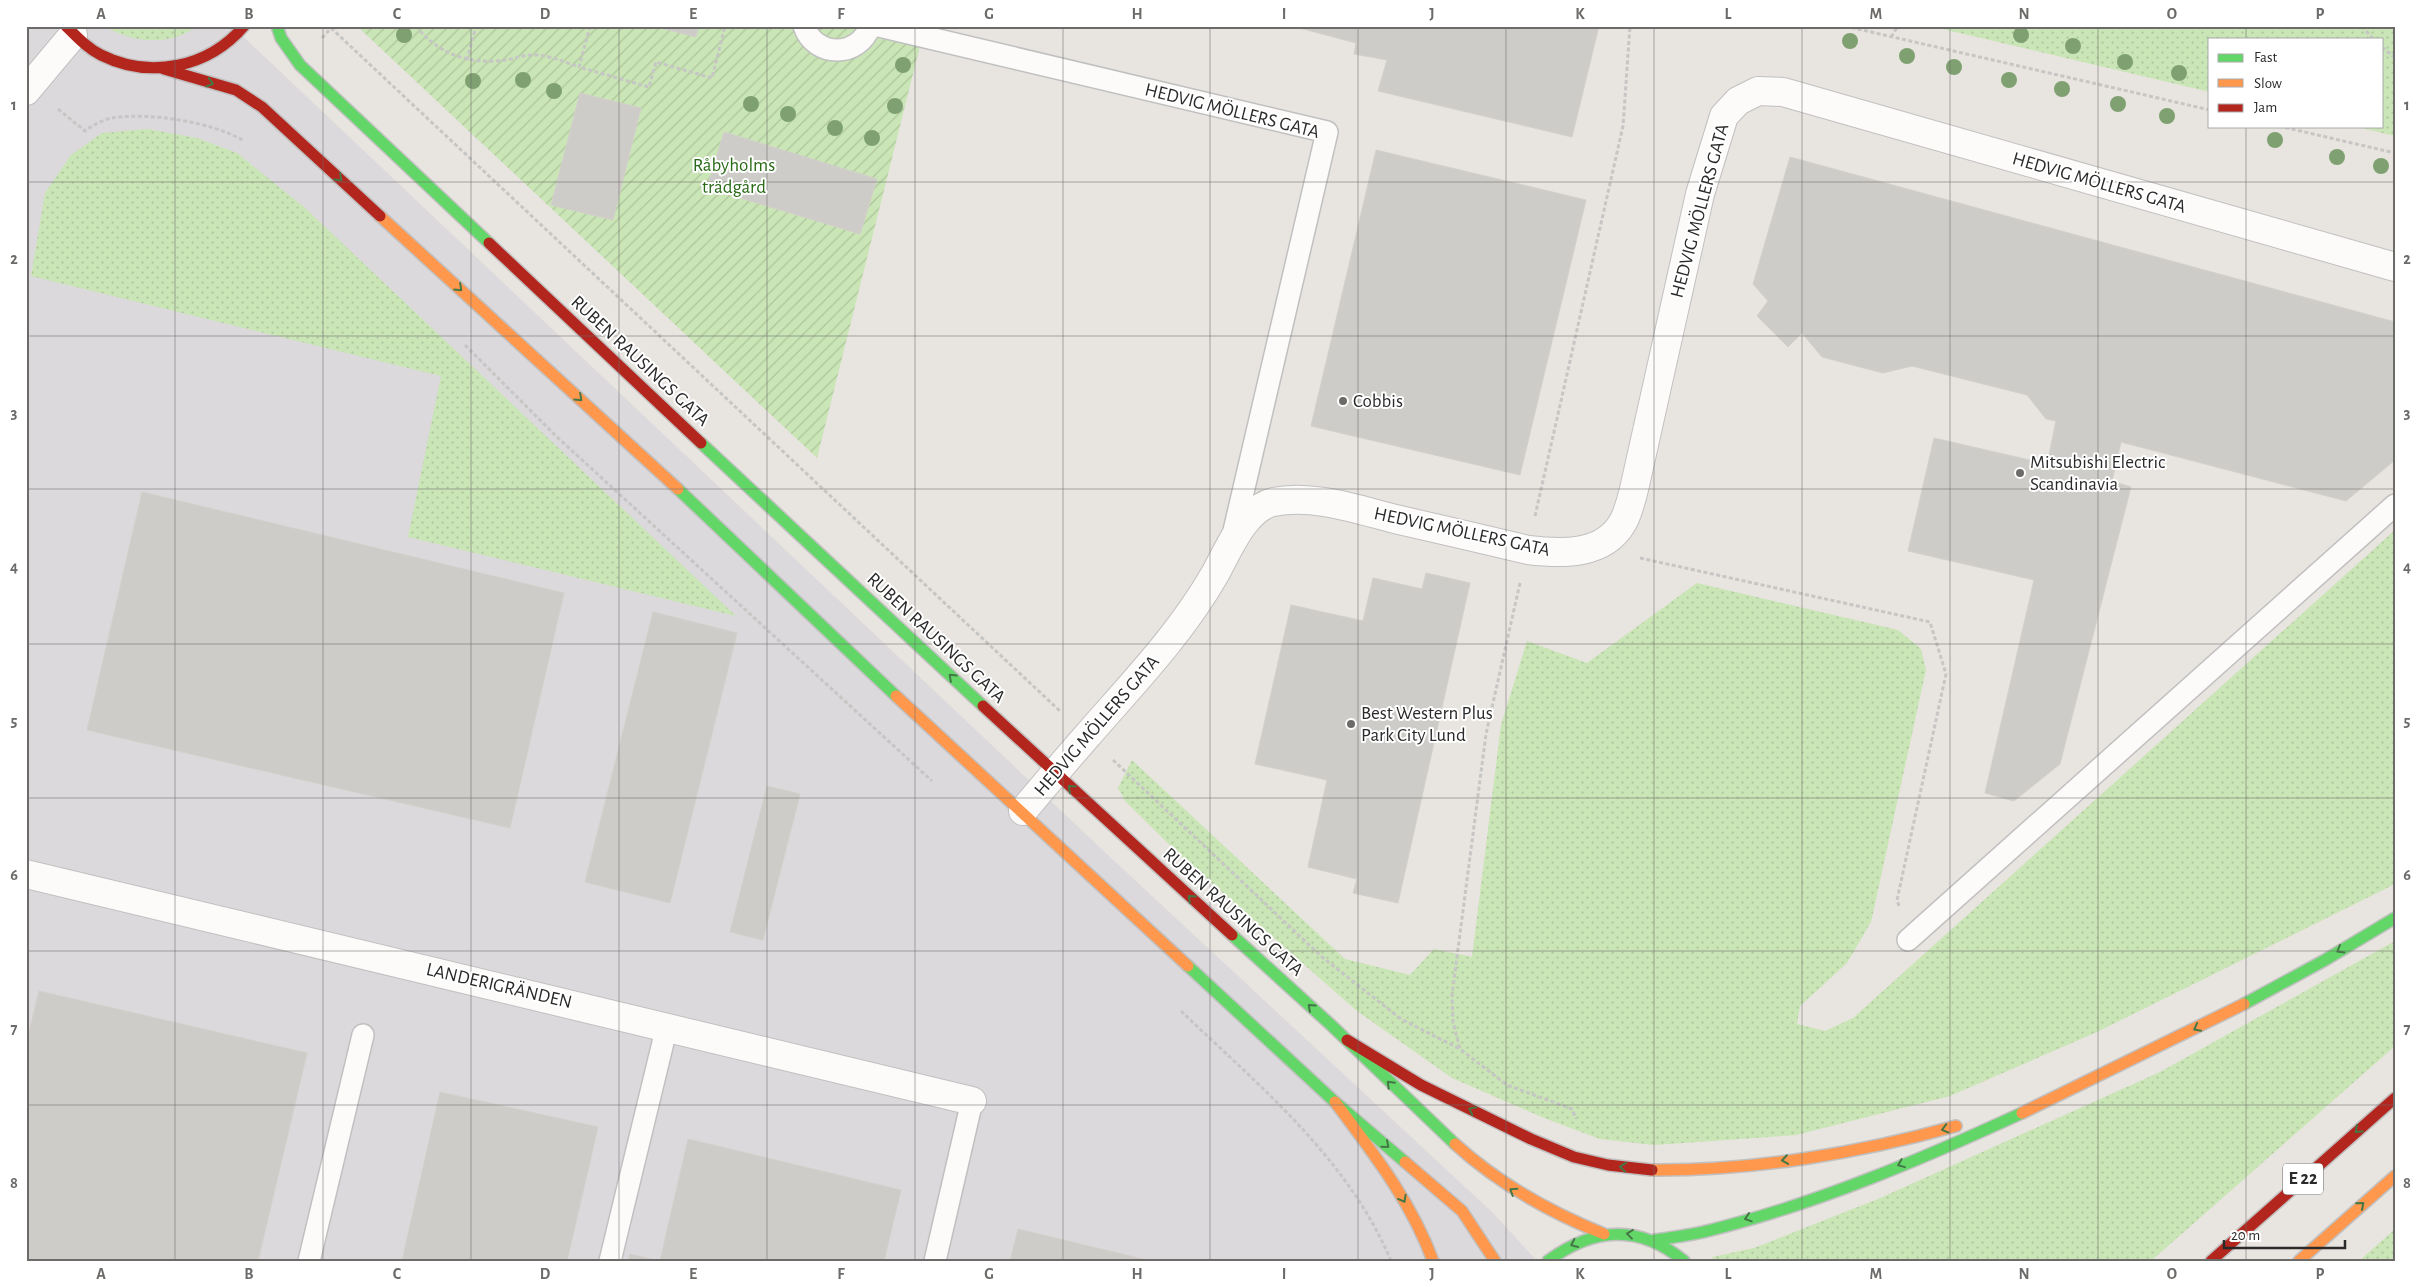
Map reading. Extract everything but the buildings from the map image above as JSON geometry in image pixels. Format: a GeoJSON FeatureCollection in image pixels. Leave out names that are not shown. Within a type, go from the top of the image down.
{"type":"FeatureCollection","features":[{"type":"Feature","properties":{"kind":"main road"},"geometry":{"type":"LineString","coordinates":[[164,69],[197,62],[227,45],[244,26]]}},
{"type":"Feature","properties":{"kind":"main road","name":"RUBEN RAUSINGS GATA"},"geometry":{"type":"LineString","coordinates":[[277,26],[281,38],[300,64],[1055,774],[1347,1040],[1418,1112],[1489,1175],[1540,1208],[1570,1223],[1604,1234]]}},
{"type":"Feature","properties":{"kind":"main road"},"geometry":{"type":"LineString","coordinates":[[70,31],[99,55],[130,67],[164,69],[236,90],[262,107],[685,495],[890,690],[1336,1102],[1462,1211],[1495,1261]]}},
{"type":"Feature","properties":{"kind":"main road"},"geometry":{"type":"LineString","coordinates":[[1655,1240],[1719,1228],[1802,1201],[1954,1143],[2042,1104],[2168,1043],[2255,997],[2395,918]]}},
{"type":"Feature","properties":{"kind":"main road"},"geometry":{"type":"LineString","coordinates":[[1347,1040],[1420,1085],[1531,1139],[1574,1157],[1608,1165],[1644,1169],[1706,1170],[1822,1155],[1920,1136],[2042,1104]]}},
{"type":"Feature","properties":{"kind":"main road","name":"E 22"},"geometry":{"type":"LineString","coordinates":[[2211,1261],[2395,1098]]}},
{"type":"Feature","properties":{"kind":"main road"},"geometry":{"type":"LineString","coordinates":[[1336,1102],[1395,1184],[1416,1223],[1433,1261]]}},
{"type":"Feature","properties":{"kind":"main road"},"geometry":{"type":"LineString","coordinates":[[2299,1261],[2395,1176]]}},
{"type":"Feature","properties":{"kind":"main road"},"geometry":{"type":"LineString","coordinates":[[1548,1261],[1574,1243],[1604,1234],[1621,1233],[1655,1240],[1674,1251],[1684,1261]]}},
{"type":"Feature","properties":{"kind":"street"},"geometry":{"type":"LineString","coordinates":[[28,88],[70,31]]}},
{"type":"Feature","properties":{"kind":"street","name":"HEDVIG MÖLLERS GATA"},"geometry":{"type":"LineString","coordinates":[[1023,811],[1146,671],[1187,618],[1216,573],[1232,538],[1252,516],[1270,503],[1295,499],[1329,503],[1528,550],[1566,552],[1593,547],[1615,534],[1628,511],[1700,194],[1724,116],[1738,101],[1758,91],[1792,95],[2395,267]]}},
{"type":"Feature","properties":{"kind":"street","name":"LANDERIGRÄNDEN"},"geometry":{"type":"LineString","coordinates":[[26,874],[668,1026],[972,1101]]}},
{"type":"Feature","properties":{"kind":"lane"},"geometry":{"type":"LineString","coordinates":[[804,26],[812,40],[823,48],[836,51],[856,46],[865,36],[870,26]]}},
{"type":"Feature","properties":{"kind":"lane","name":"HEDVIG MÖLLERS GATA"},"geometry":{"type":"LineString","coordinates":[[880,26],[1327,132],[1232,538]]}},
{"type":"Feature","properties":{"kind":"lane"},"geometry":{"type":"LineString","coordinates":[[1908,940],[2395,505]]}},
{"type":"Feature","properties":{"kind":"lane"},"geometry":{"type":"LineString","coordinates":[[610,1261],[668,1026]]}},
{"type":"Feature","properties":{"kind":"lane"},"geometry":{"type":"LineString","coordinates":[[309,1261],[363,1035]]}},
{"type":"Feature","properties":{"kind":"lane"},"geometry":{"type":"LineString","coordinates":[[935,1261],[972,1101]]}},
{"type":"Feature","properties":{"kind":"path"},"geometry":{"type":"LineString","coordinates":[[416,26],[426,39],[447,53],[467,60],[485,61],[529,54],[544,55],[648,87],[656,62],[712,78],[725,26]]}},
{"type":"Feature","properties":{"kind":"path"},"geometry":{"type":"LineString","coordinates":[[467,60],[476,26]]}},
{"type":"Feature","properties":{"kind":"path"},"geometry":{"type":"LineString","coordinates":[[579,67],[590,26]]}},
{"type":"Feature","properties":{"kind":"path"},"geometry":{"type":"LineString","coordinates":[[1460,1049],[1453,1022],[1452,995],[1486,734],[1623,126],[1630,26]]}},
{"type":"Feature","properties":{"kind":"path"},"geometry":{"type":"LineString","coordinates":[[1845,26],[2208,110]]}},
{"type":"Feature","properties":{"kind":"path"},"geometry":{"type":"LineString","coordinates":[[1891,37],[1898,26]]}},
{"type":"Feature","properties":{"kind":"path"},"geometry":{"type":"LineString","coordinates":[[2362,26],[2372,38]]}},
{"type":"Feature","properties":{"kind":"path"},"geometry":{"type":"LineString","coordinates":[[331,28],[1322,957],[1401,1019],[1460,1049],[1507,1085],[1572,1109],[1580,1129],[1574,1157]]}},
{"type":"Feature","properties":{"kind":"path"},"geometry":{"type":"LineString","coordinates":[[2384,49],[2395,58]]}},
{"type":"Feature","properties":{"kind":"path"},"geometry":{"type":"LineString","coordinates":[[28,88],[85,131],[97,123],[112,118],[163,118],[204,126],[236,136],[248,144]]}},
{"type":"Feature","properties":{"kind":"path"},"geometry":{"type":"LineString","coordinates":[[2288,128],[2395,153]]}},
{"type":"Feature","properties":{"kind":"path"},"geometry":{"type":"LineString","coordinates":[[458,338],[556,436],[938,786]]}},
{"type":"Feature","properties":{"kind":"path"},"geometry":{"type":"LineString","coordinates":[[1593,547],[1930,622],[1946,674],[1898,900],[1908,940]]}},
{"type":"Feature","properties":{"kind":"path"},"geometry":{"type":"LineString","coordinates":[[1178,1008],[1285,1108],[1327,1156],[1375,1228],[1391,1261]]}},
{"type":"Feature","properties":{"kind":"shaded area"},"geometry":{"type":"Polygon","coordinates":[[[26,26],[232,26],[1110,857],[1493,1213],[1537,1261],[26,1261],[26,26]]]}},
{"type":"Feature","properties":{"kind":"green space"},"geometry":{"type":"Polygon","coordinates":[[[104,26],[197,26],[175,37],[151,40],[127,36],[104,26]]]}},
{"type":"Feature","properties":{"kind":"green space","name":"Råbyholms trädgård"},"geometry":{"type":"Polygon","coordinates":[[[357,26],[925,26],[817,458],[357,26]]]}},
{"type":"Feature","properties":{"kind":"green space"},"geometry":{"type":"Polygon","coordinates":[[[1930,26],[2395,26],[2395,136],[2361,128],[2384,128],[2384,38],[2208,38],[2208,92],[1930,26]]]}},
{"type":"Feature","properties":{"kind":"green space"},"geometry":{"type":"Polygon","coordinates":[[[148,129],[197,138],[237,153],[304,207],[736,616],[408,537],[441,376],[31,276],[45,193],[71,155],[102,133],[148,129]]]}},
{"type":"Feature","properties":{"kind":"green space"},"geometry":{"type":"Polygon","coordinates":[[[2395,530],[2395,884],[2097,1032],[1950,1096],[1796,1135],[1654,1145],[1600,1139],[1544,1118],[1452,1078],[1357,1011],[1181,856],[1125,801],[1118,788],[1132,760],[1345,959],[1410,975],[1434,949],[1472,957],[1501,725],[1527,641],[1587,663],[1697,583],[1898,630],[1921,649],[1926,670],[1871,922],[1847,963],[1800,1006],[1797,1024],[1825,1031],[1853,1018],[2395,530]]]}},
{"type":"Feature","properties":{"kind":"green space"},"geometry":{"type":"Polygon","coordinates":[[[2395,941],[2395,1046],[2151,1261],[1714,1261],[1712,1257],[1754,1248],[1878,1199],[2160,1072],[2395,941]]]}},
{"type":"Feature","properties":{"kind":"green space"},"geometry":{"type":"Polygon","coordinates":[[[2395,1229],[2395,1261],[2359,1261],[2395,1229]]]}},
{"type":"Feature","properties":{"kind":"traffic: fast"},"geometry":{"type":"LineString","coordinates":[[277,26],[281,38],[300,65],[489,243]]}},
{"type":"Feature","properties":{"kind":"traffic: fast"},"geometry":{"type":"LineString","coordinates":[[701,443],[983,706]]}},
{"type":"Feature","properties":{"kind":"traffic: fast"},"geometry":{"type":"LineString","coordinates":[[678,489],[896,696]]}},
{"type":"Feature","properties":{"kind":"traffic: fast"},"geometry":{"type":"LineString","coordinates":[[2244,1004],[2325,960],[2395,918]]}},
{"type":"Feature","properties":{"kind":"traffic: fast"},"geometry":{"type":"LineString","coordinates":[[1232,935],[1331,1025],[1455,1144]]}},
{"type":"Feature","properties":{"kind":"traffic: fast"},"geometry":{"type":"LineString","coordinates":[[1188,966],[1335,1102],[1405,1162]]}},
{"type":"Feature","properties":{"kind":"traffic: fast"},"geometry":{"type":"LineString","coordinates":[[1655,1240],[1711,1230],[1791,1207],[1870,1179],[2022,1113]]}},
{"type":"Feature","properties":{"kind":"traffic: fast"},"geometry":{"type":"LineString","coordinates":[[1548,1261],[1582,1241],[1616,1234],[1650,1241],[1667,1249],[1684,1261]]}},
{"type":"Feature","properties":{"kind":"traffic: slow"},"geometry":{"type":"LineString","coordinates":[[380,216],[678,489]]}},
{"type":"Feature","properties":{"kind":"traffic: slow"},"geometry":{"type":"LineString","coordinates":[[896,696],[1188,966]]}},
{"type":"Feature","properties":{"kind":"traffic: slow"},"geometry":{"type":"LineString","coordinates":[[2022,1113],[2244,1004]]}},
{"type":"Feature","properties":{"kind":"traffic: slow"},"geometry":{"type":"LineString","coordinates":[[1335,1102],[1390,1178],[1414,1218],[1433,1261]]}},
{"type":"Feature","properties":{"kind":"traffic: slow"},"geometry":{"type":"LineString","coordinates":[[1652,1170],[1690,1170],[1767,1164],[1844,1152],[1956,1126]]}},
{"type":"Feature","properties":{"kind":"traffic: slow"},"geometry":{"type":"LineString","coordinates":[[1455,1144],[1489,1172],[1525,1196],[1604,1234]]}},
{"type":"Feature","properties":{"kind":"traffic: slow"},"geometry":{"type":"LineString","coordinates":[[1405,1162],[1462,1211],[1495,1261]]}},
{"type":"Feature","properties":{"kind":"traffic: slow"},"geometry":{"type":"LineString","coordinates":[[2299,1261],[2395,1176]]}},
{"type":"Feature","properties":{"kind":"traffic: jam"},"geometry":{"type":"LineString","coordinates":[[66,26],[87,46],[101,55],[120,63],[159,68],[197,60],[230,40],[244,26]]}},
{"type":"Feature","properties":{"kind":"traffic: jam"},"geometry":{"type":"LineString","coordinates":[[164,69],[236,90],[262,107],[380,216]]}},
{"type":"Feature","properties":{"kind":"traffic: jam"},"geometry":{"type":"LineString","coordinates":[[489,243],[701,443]]}},
{"type":"Feature","properties":{"kind":"traffic: jam"},"geometry":{"type":"LineString","coordinates":[[983,706],[1232,935]]}},
{"type":"Feature","properties":{"kind":"traffic: jam"},"geometry":{"type":"LineString","coordinates":[[1347,1040],[1421,1085],[1531,1139],[1574,1157],[1608,1165],[1652,1170]]}},
{"type":"Feature","properties":{"kind":"traffic: jam"},"geometry":{"type":"LineString","coordinates":[[2211,1261],[2395,1098]]}},
{"type":"Feature","properties":{"kind":"place","name":"Cobbis"},"geometry":{"type":"Point","coordinates":[1343,401]}},
{"type":"Feature","properties":{"kind":"place","name":"Mitsubishi Electric Scandinavia"},"geometry":{"type":"Point","coordinates":[2020,473]}},
{"type":"Feature","properties":{"kind":"place","name":"Best Western Plus Park City Lund"},"geometry":{"type":"Point","coordinates":[1351,724]}}]}
